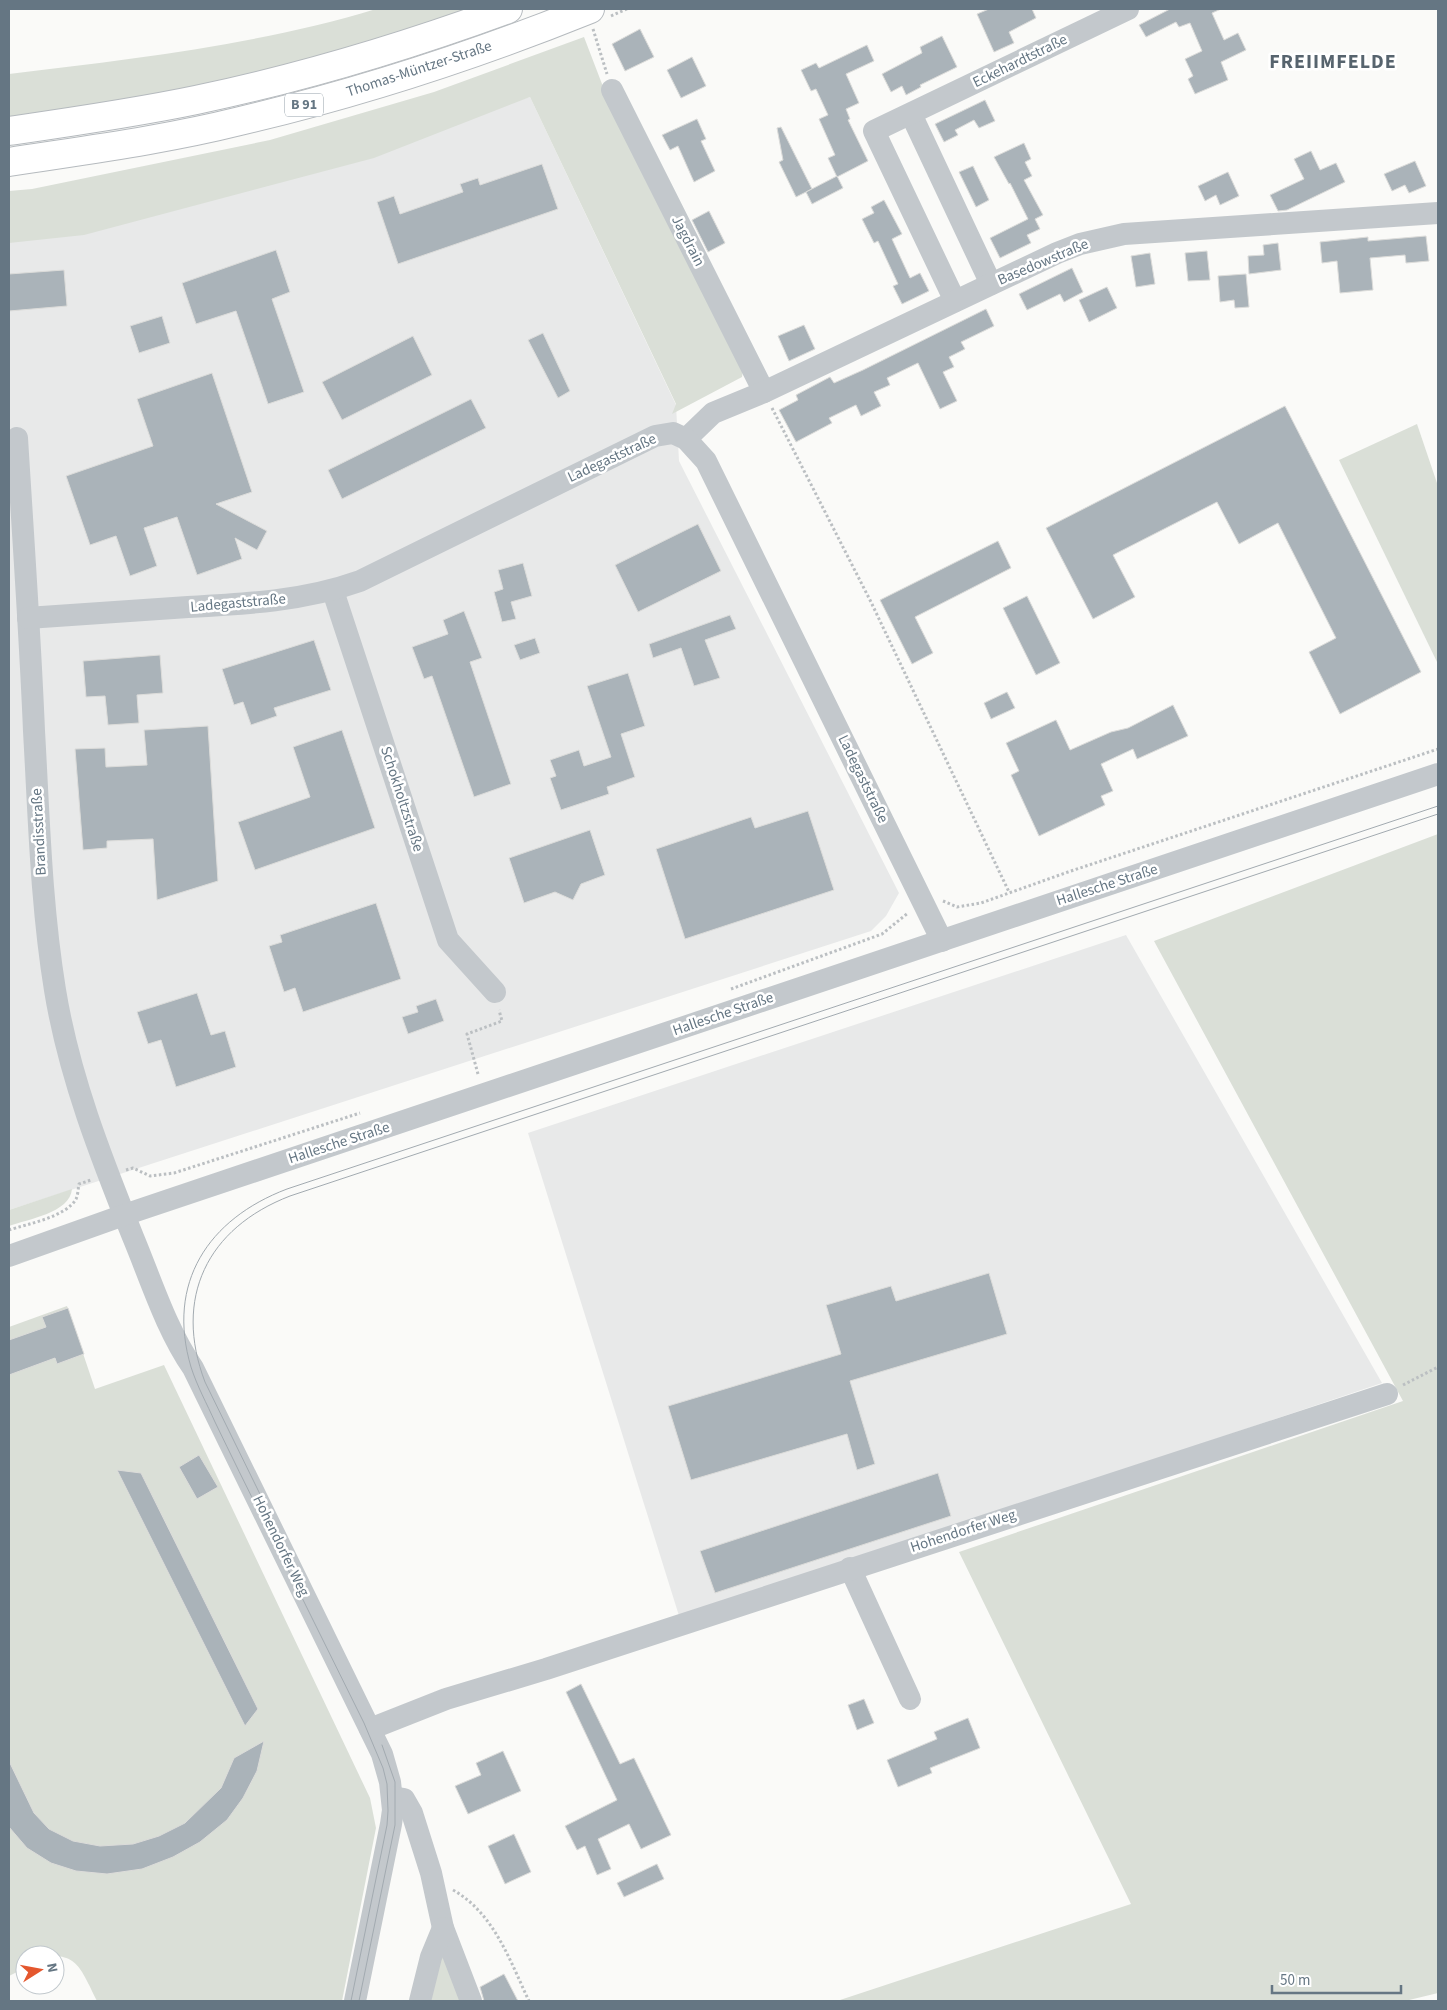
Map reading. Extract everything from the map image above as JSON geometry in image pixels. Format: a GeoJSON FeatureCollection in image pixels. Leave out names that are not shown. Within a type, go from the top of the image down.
{"type":"FeatureCollection","features":[{"type":"Feature","properties":{"kind":"main road","name":"Thomas-Müntzer-Straße"},"geometry":{"type":"LineString","coordinates":[[9,131],[196,100],[273,82],[360,57],[508,9]]}},
{"type":"Feature","properties":{"kind":"main road","name":"Thomas-Müntzer-Straße"},"geometry":{"type":"LineString","coordinates":[[9,162],[180,134],[239,121],[325,99],[590,16]]}},
{"type":"Feature","properties":{"kind":"street","name":"Eckehardtstraße"},"geometry":{"type":"LineString","coordinates":[[955,301],[874,131],[1128,9]]}},
{"type":"Feature","properties":{"kind":"street","name":"Jagdrain"},"geometry":{"type":"LineString","coordinates":[[612,90],[764,392]]}},
{"type":"Feature","properties":{"kind":"street"},"geometry":{"type":"LineString","coordinates":[[911,114],[992,284]]}},
{"type":"Feature","properties":{"kind":"street","name":"Basedowstraße"},"geometry":{"type":"LineString","coordinates":[[686,439],[714,413],[764,392],[1080,244],[1124,234],[1438,213]]}},
{"type":"Feature","properties":{"kind":"street","name":"Ladegaststraße"},"geometry":{"type":"LineString","coordinates":[[28,618],[233,605],[297,598],[333,591],[360,581],[655,436],[673,433],[686,439],[706,461],[863,779],[923,906],[942,941]]}},
{"type":"Feature","properties":{"kind":"street","name":"Brandisstraße"},"geometry":{"type":"LineString","coordinates":[[17,438],[42,892],[46,932],[55,991],[70,1059],[85,1111],[124,1215]]}},
{"type":"Feature","properties":{"kind":"street","name":"Schokholtzstraße"},"geometry":{"type":"LineString","coordinates":[[333,591],[448,940],[495,992]]}},
{"type":"Feature","properties":{"kind":"street","name":"Hallesche Straße"},"geometry":{"type":"LineString","coordinates":[[9,1256],[124,1215],[1438,774]]}},
{"type":"Feature","properties":{"kind":"street","name":"Hohendorfer Weg"},"geometry":{"type":"LineString","coordinates":[[124,1215],[172,1330],[197,1377],[387,1767],[392,1797],[391,1824],[355,2001]]}},
{"type":"Feature","properties":{"kind":"street","name":"Hohendorfer Weg"},"geometry":{"type":"LineString","coordinates":[[370,1729],[446,1699],[547,1671],[850,1568],[1387,1394]]}},
{"type":"Feature","properties":{"kind":"street"},"geometry":{"type":"LineString","coordinates":[[850,1568],[910,1698]]}},
{"type":"Feature","properties":{"kind":"street"},"geometry":{"type":"LineString","coordinates":[[392,1797],[404,1799],[412,1813],[431,1873],[443,1928],[471,2001]]}},
{"type":"Feature","properties":{"kind":"street"},"geometry":{"type":"LineString","coordinates":[[420,2001],[431,1957],[443,1928]]}},
{"type":"Feature","properties":{"kind":"path"},"geometry":{"type":"LineString","coordinates":[[590,16],[612,90]]}},
{"type":"Feature","properties":{"kind":"path"},"geometry":{"type":"LineString","coordinates":[[764,392],[871,602],[1009,892]]}},
{"type":"Feature","properties":{"kind":"path"},"geometry":{"type":"LineString","coordinates":[[725,991],[882,934],[907,913],[939,899],[957,907],[981,903],[1438,749]]}},
{"type":"Feature","properties":{"kind":"path"},"geometry":{"type":"LineString","coordinates":[[478,1074],[467,1034],[502,1022],[495,992]]}},
{"type":"Feature","properties":{"kind":"path"},"geometry":{"type":"LineString","coordinates":[[470,1077],[487,1071]]}},
{"type":"Feature","properties":{"kind":"path"},"geometry":{"type":"LineString","coordinates":[[9,1230],[49,1217],[69,1208],[76,1198],[79,1184],[133,1168],[150,1176],[174,1173],[364,1112]]}},
{"type":"Feature","properties":{"kind":"path"},"geometry":{"type":"LineString","coordinates":[[1387,1394],[1438,1367]]}},
{"type":"Feature","properties":{"kind":"path"},"geometry":{"type":"LineString","coordinates":[[431,1873],[471,1902],[491,1926],[529,2001]]}},
{"type":"Feature","properties":{"kind":"shaded area"},"geometry":{"type":"Polygon","coordinates":[[[376,9],[475,9],[374,42],[237,79],[9,122],[9,74],[148,56],[240,41],[331,22],[376,9]]]}},
{"type":"Feature","properties":{"kind":"shaded area"},"geometry":{"type":"Polygon","coordinates":[[[584,37],[607,97],[743,370],[742,377],[672,414],[676,404],[530,97],[374,158],[84,235],[9,243],[9,191],[32,189],[270,140],[434,92],[584,37]]]}},
{"type":"Feature","properties":{"kind":"shaded area"},"geometry":{"type":"Polygon","coordinates":[[[530,97],[676,405],[679,461],[899,893],[886,916],[871,931],[9,1210],[9,242],[530,97]]]}},
{"type":"Feature","properties":{"kind":"shaded area"},"geometry":{"type":"Polygon","coordinates":[[[1417,424],[1438,486],[1438,664],[1339,460],[1417,424]]]}},
{"type":"Feature","properties":{"kind":"shaded area"},"geometry":{"type":"Polygon","coordinates":[[[1438,834],[1438,1993],[1405,2001],[837,2001],[1131,1904],[959,1552],[1403,1401],[1154,941],[1438,834]]]}},
{"type":"Feature","properties":{"kind":"shaded area"},"geometry":{"type":"Polygon","coordinates":[[[1126,935],[1382,1383],[680,1619],[528,1133],[1126,935]]]}},
{"type":"Feature","properties":{"kind":"shaded area"},"geometry":{"type":"Polygon","coordinates":[[[72,1189],[64,1204],[56,1209],[37,1218],[9,1226],[9,1210],[72,1189]]]}},
{"type":"Feature","properties":{"kind":"shaded area"},"geometry":{"type":"Polygon","coordinates":[[[67,1306],[95,1389],[164,1365],[370,1798],[376,1828],[342,2001],[97,2001],[84,1974],[78,1966],[65,1958],[65,1945],[15,1945],[15,1973],[9,1976],[9,1327],[67,1306]]]}},
{"type":"Feature","properties":{"kind":"shaded area"},"geometry":{"type":"Polygon","coordinates":[[[444,1950],[460,2001],[428,2001],[444,1950]]]}},
{"type":"Feature","properties":{"kind":"building"},"geometry":{"type":"Polygon","coordinates":[[[989,9],[1032,9],[1036,18],[1009,32],[1014,43],[994,52],[977,14],[989,9]]]}},
{"type":"Feature","properties":{"kind":"building"},"geometry":{"type":"Polygon","coordinates":[[[1170,9],[1221,9],[1212,13],[1224,40],[1238,33],[1246,50],[1221,62],[1228,80],[1195,94],[1188,79],[1193,76],[1185,59],[1202,51],[1190,23],[1179,27],[1176,22],[1146,37],[1139,25],[1170,9]]]}},
{"type":"Feature","properties":{"kind":"building"},"geometry":{"type":"Polygon","coordinates":[[[640,29],[654,57],[625,71],[612,44],[640,29]]]}},
{"type":"Feature","properties":{"kind":"building"},"geometry":{"type":"Polygon","coordinates":[[[942,36],[957,67],[920,85],[921,87],[906,95],[902,86],[891,92],[882,74],[922,53],[920,47],[942,36]]]}},
{"type":"Feature","properties":{"kind":"building"},"geometry":{"type":"Polygon","coordinates":[[[867,45],[874,61],[846,74],[859,103],[846,109],[850,119],[848,120],[868,161],[837,177],[828,158],[835,155],[819,119],[828,115],[816,89],[811,91],[801,70],[816,63],[819,68],[867,45]]]}},
{"type":"Feature","properties":{"kind":"building"},"geometry":{"type":"Polygon","coordinates":[[[692,57],[706,86],[681,98],[667,70],[692,57]]]}},
{"type":"Feature","properties":{"kind":"building"},"geometry":{"type":"Polygon","coordinates":[[[985,100],[995,121],[979,128],[974,120],[955,130],[958,135],[944,142],[935,124],[985,100]]]}},
{"type":"Feature","properties":{"kind":"building"},"geometry":{"type":"Polygon","coordinates":[[[697,119],[706,139],[701,141],[715,171],[694,182],[678,146],[670,150],[662,135],[697,119]]]}},
{"type":"Feature","properties":{"kind":"building"},"geometry":{"type":"Polygon","coordinates":[[[781,127],[812,189],[796,197],[779,162],[783,160],[777,128],[781,127]]]}},
{"type":"Feature","properties":{"kind":"building"},"geometry":{"type":"Polygon","coordinates":[[[1024,143],[1031,159],[1025,162],[1032,176],[1024,180],[1043,215],[1035,219],[1040,229],[1027,235],[1031,243],[1000,258],[990,238],[1028,219],[1010,183],[994,157],[1024,143]]]}},
{"type":"Feature","properties":{"kind":"building"},"geometry":{"type":"Polygon","coordinates":[[[1311,151],[1320,170],[1336,163],[1345,182],[1287,210],[1278,211],[1270,195],[1304,179],[1294,159],[1311,151]]]}},
{"type":"Feature","properties":{"kind":"building"},"geometry":{"type":"Polygon","coordinates":[[[1415,161],[1426,186],[1409,193],[1405,185],[1392,191],[1384,174],[1415,161]]]}},
{"type":"Feature","properties":{"kind":"building"},"geometry":{"type":"Polygon","coordinates":[[[542,164],[558,209],[398,264],[377,202],[394,196],[400,214],[463,192],[460,184],[478,178],[480,185],[542,164]]]}},
{"type":"Feature","properties":{"kind":"building"},"geometry":{"type":"Polygon","coordinates":[[[973,166],[989,200],[976,207],[959,172],[973,166]]]}},
{"type":"Feature","properties":{"kind":"building"},"geometry":{"type":"Polygon","coordinates":[[[1228,172],[1239,196],[1220,205],[1216,195],[1205,201],[1198,186],[1228,172]]]}},
{"type":"Feature","properties":{"kind":"building"},"geometry":{"type":"Polygon","coordinates":[[[837,176],[843,188],[812,204],[806,192],[837,176]]]}},
{"type":"Feature","properties":{"kind":"building"},"geometry":{"type":"Polygon","coordinates":[[[884,200],[902,234],[892,239],[910,278],[920,273],[929,291],[902,304],[893,286],[898,284],[878,241],[874,243],[862,219],[874,213],[871,207],[884,200]]]}},
{"type":"Feature","properties":{"kind":"building"},"geometry":{"type":"Polygon","coordinates":[[[709,211],[725,243],[708,252],[692,220],[709,211]]]}},
{"type":"Feature","properties":{"kind":"building"},"geometry":{"type":"Polygon","coordinates":[[[1426,236],[1429,261],[1406,263],[1405,255],[1370,258],[1373,290],[1340,293],[1337,261],[1322,263],[1320,242],[1368,237],[1368,241],[1426,236]]]}},
{"type":"Feature","properties":{"kind":"building"},"geometry":{"type":"Polygon","coordinates":[[[1278,243],[1281,270],[1249,274],[1248,256],[1264,255],[1263,245],[1278,243]]]}},
{"type":"Feature","properties":{"kind":"building"},"geometry":{"type":"Polygon","coordinates":[[[276,250],[290,292],[272,299],[304,392],[268,404],[236,311],[196,324],[182,283],[276,250]]]}},
{"type":"Feature","properties":{"kind":"building"},"geometry":{"type":"Polygon","coordinates":[[[1207,251],[1210,280],[1188,281],[1185,253],[1207,251]]]}},
{"type":"Feature","properties":{"kind":"building"},"geometry":{"type":"Polygon","coordinates":[[[1150,253],[1155,284],[1136,287],[1131,256],[1150,253]]]}},
{"type":"Feature","properties":{"kind":"building"},"geometry":{"type":"Polygon","coordinates":[[[1072,268],[1083,292],[1064,302],[1060,294],[1027,310],[1019,294],[1072,268]]]}},
{"type":"Feature","properties":{"kind":"building"},"geometry":{"type":"Polygon","coordinates":[[[64,270],[67,306],[9,311],[9,274],[64,270]]]}},
{"type":"Feature","properties":{"kind":"building"},"geometry":{"type":"Polygon","coordinates":[[[1246,274],[1249,307],[1235,308],[1234,300],[1220,302],[1218,276],[1246,274]]]}},
{"type":"Feature","properties":{"kind":"building"},"geometry":{"type":"Polygon","coordinates":[[[1107,287],[1117,308],[1089,322],[1079,300],[1107,287]]]}},
{"type":"Feature","properties":{"kind":"building"},"geometry":{"type":"Polygon","coordinates":[[[986,309],[994,326],[961,342],[965,349],[949,357],[954,367],[943,372],[957,401],[940,409],[918,363],[887,378],[890,385],[874,392],[881,406],[861,416],[856,405],[829,418],[832,423],[796,442],[779,410],[798,400],[796,395],[830,377],[834,383],[863,370],[986,309]]]}},
{"type":"Feature","properties":{"kind":"building"},"geometry":{"type":"Polygon","coordinates":[[[162,316],[170,343],[139,353],[130,326],[162,316]]]}},
{"type":"Feature","properties":{"kind":"building"},"geometry":{"type":"Polygon","coordinates":[[[804,325],[815,349],[789,361],[778,336],[804,325]]]}},
{"type":"Feature","properties":{"kind":"building"},"geometry":{"type":"Polygon","coordinates":[[[543,333],[570,391],[558,398],[528,340],[543,333]]]}},
{"type":"Feature","properties":{"kind":"building"},"geometry":{"type":"Polygon","coordinates":[[[413,336],[432,375],[342,420],[322,382],[413,336]]]}},
{"type":"Feature","properties":{"kind":"building"},"geometry":{"type":"Polygon","coordinates":[[[212,373],[252,492],[216,504],[267,531],[257,550],[235,538],[242,559],[197,575],[177,517],[144,528],[157,566],[130,576],[116,536],[90,545],[66,476],[153,446],[137,399],[212,373]]]}},
{"type":"Feature","properties":{"kind":"building"},"geometry":{"type":"Polygon","coordinates":[[[471,399],[486,428],[342,499],[328,470],[471,399]]]}},
{"type":"Feature","properties":{"kind":"building"},"geometry":{"type":"Polygon","coordinates":[[[1285,406],[1421,672],[1340,714],[1309,652],[1336,638],[1278,523],[1239,544],[1217,502],[1113,555],[1135,597],[1093,619],[1046,528],[1285,406]]]}},
{"type":"Feature","properties":{"kind":"building"},"geometry":{"type":"Polygon","coordinates":[[[698,524],[721,571],[638,612],[615,565],[698,524]]]}},
{"type":"Feature","properties":{"kind":"building"},"geometry":{"type":"Polygon","coordinates":[[[998,541],[1011,568],[915,617],[933,653],[912,664],[880,600],[998,541]]]}},
{"type":"Feature","properties":{"kind":"building"},"geometry":{"type":"Polygon","coordinates":[[[523,563],[532,596],[511,602],[516,619],[502,622],[494,592],[503,589],[498,570],[523,563]]]}},
{"type":"Feature","properties":{"kind":"building"},"geometry":{"type":"Polygon","coordinates":[[[1027,596],[1060,663],[1036,675],[1003,608],[1027,596]]]}},
{"type":"Feature","properties":{"kind":"building"},"geometry":{"type":"Polygon","coordinates":[[[464,611],[482,658],[470,662],[511,784],[474,797],[432,676],[424,679],[412,647],[448,634],[443,620],[464,611]]]}},
{"type":"Feature","properties":{"kind":"building"},"geometry":{"type":"Polygon","coordinates":[[[730,615],[736,629],[705,640],[720,678],[694,686],[681,648],[653,658],[649,644],[730,615]]]}},
{"type":"Feature","properties":{"kind":"building"},"geometry":{"type":"Polygon","coordinates":[[[535,638],[540,653],[520,660],[514,645],[535,638]]]}},
{"type":"Feature","properties":{"kind":"building"},"geometry":{"type":"Polygon","coordinates":[[[314,640],[331,690],[274,708],[277,716],[251,725],[243,702],[234,705],[222,669],[314,640]]]}},
{"type":"Feature","properties":{"kind":"building"},"geometry":{"type":"Polygon","coordinates":[[[160,655],[163,693],[137,695],[139,723],[108,725],[105,696],[86,697],[83,661],[160,655]]]}},
{"type":"Feature","properties":{"kind":"building"},"geometry":{"type":"Polygon","coordinates":[[[628,673],[645,726],[621,734],[635,777],[607,787],[609,794],[561,810],[550,778],[556,776],[550,760],[579,750],[584,766],[611,757],[587,686],[628,673]]]}},
{"type":"Feature","properties":{"kind":"building"},"geometry":{"type":"Polygon","coordinates":[[[1007,692],[1015,708],[991,719],[984,703],[1007,692]]]}},
{"type":"Feature","properties":{"kind":"building"},"geometry":{"type":"Polygon","coordinates":[[[1173,705],[1188,736],[1137,759],[1133,749],[1101,764],[1113,791],[1101,796],[1105,805],[1039,836],[1011,775],[1019,771],[1006,743],[1056,720],[1070,750],[1111,732],[1128,728],[1173,705]]]}},
{"type":"Feature","properties":{"kind":"building"},"geometry":{"type":"Polygon","coordinates":[[[208,726],[218,881],[157,900],[153,839],[107,841],[107,848],[83,850],[75,749],[105,748],[106,767],[147,765],[144,730],[208,726]]]}},
{"type":"Feature","properties":{"kind":"building"},"geometry":{"type":"Polygon","coordinates":[[[342,730],[375,828],[255,870],[238,822],[310,797],[293,747],[342,730]]]}},
{"type":"Feature","properties":{"kind":"building"},"geometry":{"type":"Polygon","coordinates":[[[808,811],[834,890],[685,939],[656,849],[751,817],[755,828],[808,811]]]}},
{"type":"Feature","properties":{"kind":"building"},"geometry":{"type":"Polygon","coordinates":[[[590,830],[605,875],[581,884],[573,900],[555,892],[524,903],[509,858],[590,830]]]}},
{"type":"Feature","properties":{"kind":"building"},"geometry":{"type":"Polygon","coordinates":[[[376,903],[401,979],[303,1012],[295,988],[284,992],[269,946],[282,942],[280,935],[376,903]]]}},
{"type":"Feature","properties":{"kind":"building"},"geometry":{"type":"Polygon","coordinates":[[[197,993],[211,1035],[225,1031],[236,1067],[176,1087],[161,1040],[148,1044],[137,1012],[197,993]]]}},
{"type":"Feature","properties":{"kind":"building"},"geometry":{"type":"Polygon","coordinates":[[[436,999],[444,1021],[408,1034],[402,1017],[418,1012],[416,1006],[436,999]]]}},
{"type":"Feature","properties":{"kind":"building"},"geometry":{"type":"Polygon","coordinates":[[[989,1273],[1007,1334],[850,1381],[875,1464],[857,1470],[847,1434],[691,1480],[668,1406],[841,1354],[826,1305],[891,1286],[896,1301],[989,1273]]]}},
{"type":"Feature","properties":{"kind":"building"},"geometry":{"type":"Polygon","coordinates":[[[68,1308],[84,1354],[57,1364],[55,1358],[9,1375],[9,1340],[46,1327],[42,1317],[68,1308]]]}},
{"type":"Feature","properties":{"kind":"building"},"geometry":{"type":"Polygon","coordinates":[[[199,1455],[218,1487],[197,1499],[179,1467],[199,1455]]]}},
{"type":"Feature","properties":{"kind":"building"},"geometry":{"type":"Polygon","coordinates":[[[117,1470],[141,1473],[258,1709],[245,1726],[117,1470]]]}},
{"type":"Feature","properties":{"kind":"building"},"geometry":{"type":"Polygon","coordinates":[[[938,1473],[951,1516],[715,1593],[700,1551],[938,1473]]]}},
{"type":"Feature","properties":{"kind":"building"},"geometry":{"type":"Polygon","coordinates":[[[581,1684],[620,1764],[634,1758],[671,1835],[641,1849],[629,1824],[598,1839],[611,1869],[597,1875],[585,1846],[577,1850],[565,1826],[617,1800],[566,1692],[581,1684]]]}},
{"type":"Feature","properties":{"kind":"building"},"geometry":{"type":"Polygon","coordinates":[[[864,1699],[874,1723],[857,1730],[848,1705],[864,1699]]]}},
{"type":"Feature","properties":{"kind":"building"},"geometry":{"type":"Polygon","coordinates":[[[968,1718],[980,1748],[930,1768],[932,1773],[898,1787],[887,1760],[937,1739],[934,1732],[968,1718]]]}},
{"type":"Feature","properties":{"kind":"building"},"geometry":{"type":"Polygon","coordinates":[[[264,1741],[257,1771],[243,1798],[227,1820],[200,1842],[173,1857],[142,1869],[107,1874],[76,1871],[51,1863],[27,1848],[9,1827],[9,1761],[34,1813],[49,1829],[73,1841],[100,1846],[133,1844],[159,1836],[185,1823],[221,1788],[234,1758],[264,1741]]]}},
{"type":"Feature","properties":{"kind":"building"},"geometry":{"type":"Polygon","coordinates":[[[503,1751],[521,1791],[468,1814],[455,1786],[481,1775],[476,1763],[503,1751]]]}},
{"type":"Feature","properties":{"kind":"building"},"geometry":{"type":"Polygon","coordinates":[[[514,1834],[531,1872],[505,1884],[488,1846],[514,1834]]]}},
{"type":"Feature","properties":{"kind":"building"},"geometry":{"type":"Polygon","coordinates":[[[657,1864],[664,1879],[624,1897],[617,1883],[657,1864]]]}},
{"type":"Feature","properties":{"kind":"building"},"geometry":{"type":"Polygon","coordinates":[[[504,1974],[518,2001],[484,2001],[480,1987],[504,1974]]]}},
{"type":"Feature","properties":{"kind":"tram line"},"geometry":{"type":"LineString","coordinates":[[351,2001],[387,1825],[387,1784],[383,1768],[364,1723],[227,1447],[191,1367],[185,1336],[184,1308],[190,1282],[200,1258],[215,1236],[235,1218],[259,1202],[287,1189],[1438,806]]}},
{"type":"Feature","properties":{"kind":"tram line"},"geometry":{"type":"LineString","coordinates":[[307,1590],[205,1382],[196,1351],[193,1322],[196,1295],[204,1270],[218,1247],[237,1227],[261,1210],[290,1196],[1438,814]]}},
{"type":"Feature","properties":{"kind":"tram line"},"geometry":{"type":"LineString","coordinates":[[359,2001],[395,1825],[395,1782],[382,1745]]}},
{"type":"Feature","properties":{"kind":"district","name":"FREIIMFELDE"},"geometry":{"type":"Point","coordinates":[1333,62]}}]}
